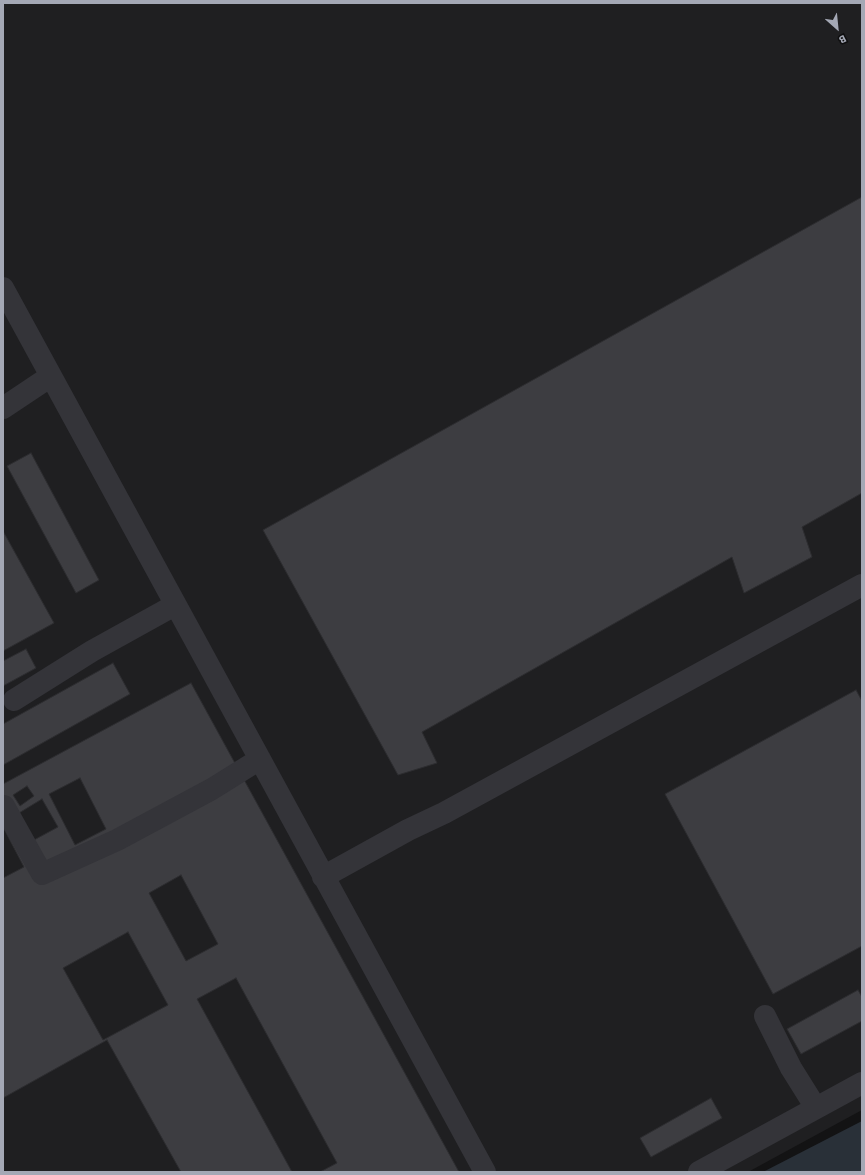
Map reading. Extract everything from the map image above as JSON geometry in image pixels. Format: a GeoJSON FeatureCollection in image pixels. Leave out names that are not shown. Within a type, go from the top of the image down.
{"type":"FeatureCollection","features":[{"type":"Feature","properties":{"kind":"street"},"geometry":{"type":"LineString","coordinates":[[3,288],[485,1172]]}},
{"type":"Feature","properties":{"kind":"street"},"geometry":{"type":"LineString","coordinates":[[3,408],[51,376]]}},
{"type":"Feature","properties":{"kind":"street"},"geometry":{"type":"LineString","coordinates":[[323,876],[408,830],[444,813],[862,585]]}},
{"type":"Feature","properties":{"kind":"street"},"geometry":{"type":"LineString","coordinates":[[14,700],[92,651],[175,604]]}},
{"type":"Feature","properties":{"kind":"street"},"geometry":{"type":"LineString","coordinates":[[4,806],[42,874],[117,840],[212,789],[260,759]]}},
{"type":"Feature","properties":{"kind":"street"},"geometry":{"type":"LineString","coordinates":[[765,1016],[791,1068],[816,1108]]}},
{"type":"Feature","properties":{"kind":"street"},"geometry":{"type":"LineString","coordinates":[[699,1172],[862,1083]]}},
{"type":"Feature","properties":{"kind":"shaded area"},"geometry":{"type":"Polygon","coordinates":[[[3,3],[862,3],[862,1110],[748,1172],[3,1172],[3,3]]]}},
{"type":"Feature","properties":{"kind":"shaded area"},"geometry":{"type":"Polygon","coordinates":[[[862,1121],[862,1172],[763,1172],[862,1121]]]}},
{"type":"Feature","properties":{"kind":"building"},"geometry":{"type":"Polygon","coordinates":[[[862,197],[862,493],[802,527],[812,557],[744,593],[732,557],[422,732],[437,763],[398,775],[263,530],[862,197]]]}},
{"type":"Feature","properties":{"kind":"building"},"geometry":{"type":"Polygon","coordinates":[[[31,453],[99,580],[76,593],[7,466],[31,453]]]}},
{"type":"Feature","properties":{"kind":"building"},"geometry":{"type":"Polygon","coordinates":[[[3,531],[54,623],[3,651],[3,531]]]}},
{"type":"Feature","properties":{"kind":"building"},"geometry":{"type":"Polygon","coordinates":[[[26,649],[36,668],[3,686],[3,661],[26,649]]]}},
{"type":"Feature","properties":{"kind":"building"},"geometry":{"type":"Polygon","coordinates":[[[113,663],[130,694],[3,765],[3,724],[113,663]]]}},
{"type":"Feature","properties":{"kind":"building"},"geometry":{"type":"Polygon","coordinates":[[[191,683],[459,1172],[3,1172],[3,784],[191,683]]]}},
{"type":"Feature","properties":{"kind":"building"},"geometry":{"type":"Polygon","coordinates":[[[856,690],[862,701],[862,946],[773,994],[665,794],[856,690]]]}},
{"type":"Feature","properties":{"kind":"building"},"geometry":{"type":"Polygon","coordinates":[[[80,778],[106,829],[75,845],[49,794],[80,778]]]}},
{"type":"Feature","properties":{"kind":"building"},"geometry":{"type":"Polygon","coordinates":[[[27,786],[34,796],[20,806],[13,795],[27,786]]]}},
{"type":"Feature","properties":{"kind":"building"},"geometry":{"type":"Polygon","coordinates":[[[42,799],[58,827],[34,840],[19,813],[42,799]]]}},
{"type":"Feature","properties":{"kind":"building"},"geometry":{"type":"Polygon","coordinates":[[[3,827],[24,867],[3,878],[3,827]]]}},
{"type":"Feature","properties":{"kind":"building"},"geometry":{"type":"Polygon","coordinates":[[[181,875],[218,944],[186,961],[149,893],[181,875]]]}},
{"type":"Feature","properties":{"kind":"building"},"geometry":{"type":"Polygon","coordinates":[[[128,932],[168,1005],[103,1040],[63,968],[128,932]]]}},
{"type":"Feature","properties":{"kind":"building"},"geometry":{"type":"Polygon","coordinates":[[[236,978],[337,1163],[320,1172],[292,1172],[197,999],[236,978]]]}},
{"type":"Feature","properties":{"kind":"building"},"geometry":{"type":"Polygon","coordinates":[[[858,990],[862,997],[862,1021],[801,1054],[787,1029],[858,990]]]}},
{"type":"Feature","properties":{"kind":"building"},"geometry":{"type":"Polygon","coordinates":[[[107,1040],[181,1172],[3,1172],[3,1098],[107,1040]]]}},
{"type":"Feature","properties":{"kind":"building"},"geometry":{"type":"Polygon","coordinates":[[[711,1098],[722,1118],[651,1157],[640,1138],[711,1098]]]}}]}
